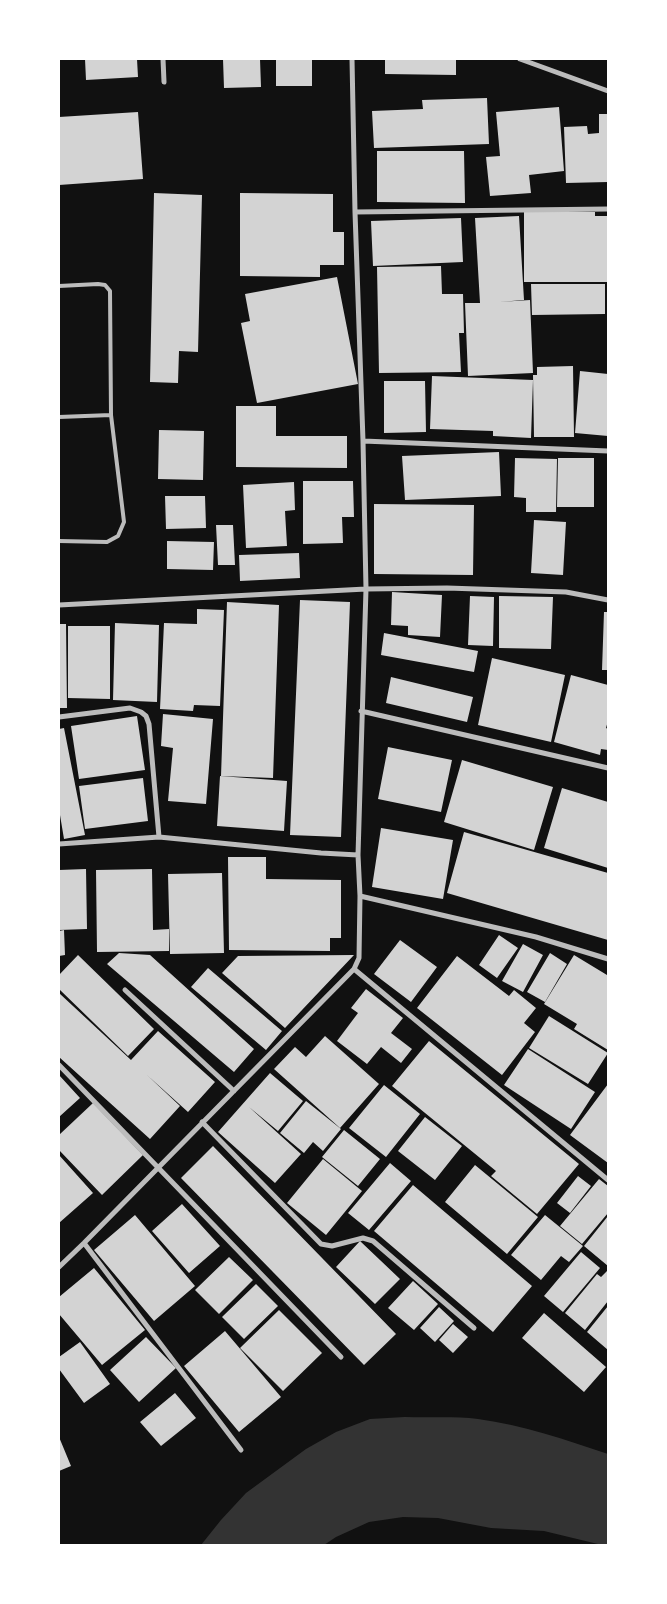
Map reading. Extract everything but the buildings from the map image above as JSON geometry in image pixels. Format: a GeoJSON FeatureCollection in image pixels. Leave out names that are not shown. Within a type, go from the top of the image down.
{"type":"FeatureCollection","features":[{"type":"Feature","properties":{"kind":"street"},"geometry":{"type":"LineString","coordinates":[[163,59],[164,82]]}},
{"type":"Feature","properties":{"kind":"street"},"geometry":{"type":"LineString","coordinates":[[59,1267],[354,969],[360,958],[358,855],[366,589],[352,59]]}},
{"type":"Feature","properties":{"kind":"street"},"geometry":{"type":"LineString","coordinates":[[520,59],[608,91]]}},
{"type":"Feature","properties":{"kind":"street"},"geometry":{"type":"LineString","coordinates":[[355,212],[608,209]]}},
{"type":"Feature","properties":{"kind":"street"},"geometry":{"type":"LineString","coordinates":[[363,441],[608,451]]}},
{"type":"Feature","properties":{"kind":"street"},"geometry":{"type":"LineString","coordinates":[[59,605],[366,589],[447,588],[566,592],[608,600]]}},
{"type":"Feature","properties":{"kind":"street"},"geometry":{"type":"LineString","coordinates":[[59,717],[130,708],[146,716],[149,724],[159,837]]}},
{"type":"Feature","properties":{"kind":"street"},"geometry":{"type":"LineString","coordinates":[[361,711],[608,768]]}},
{"type":"Feature","properties":{"kind":"street"},"geometry":{"type":"LineString","coordinates":[[59,844],[159,837],[358,855]]}},
{"type":"Feature","properties":{"kind":"street"},"geometry":{"type":"LineString","coordinates":[[360,896],[536,937],[608,959]]}},
{"type":"Feature","properties":{"kind":"street"},"geometry":{"type":"LineString","coordinates":[[354,969],[608,1180]]}},
{"type":"Feature","properties":{"kind":"street"},"geometry":{"type":"LineString","coordinates":[[125,990],[234,1091]]}},
{"type":"Feature","properties":{"kind":"street"},"geometry":{"type":"LineString","coordinates":[[59,1065],[341,1357]]}},
{"type":"Feature","properties":{"kind":"street"},"geometry":{"type":"LineString","coordinates":[[202,1122],[321,1244],[332,1246],[363,1238],[372,1241],[474,1328]]}},
{"type":"Feature","properties":{"kind":"street"},"geometry":{"type":"LineString","coordinates":[[84,1243],[241,1450]]}},
{"type":"Feature","properties":{"kind":"lane"},"geometry":{"type":"LineString","coordinates":[[59,286],[98,284],[105,286],[110,291],[111,415],[124,522],[118,536],[107,542],[59,542]]}},
{"type":"Feature","properties":{"kind":"lane"},"geometry":{"type":"LineString","coordinates":[[59,417],[111,415]]}},
{"type":"Feature","properties":{"kind":"shaded area"},"geometry":{"type":"Polygon","coordinates":[[[405,1417],[478,1419],[495,1422],[544,1434],[608,1454],[608,1545],[544,1531],[491,1528],[438,1518],[403,1517],[369,1522],[336,1537],[324,1545],[201,1545],[246,1493],[306,1449],[336,1432],[370,1419],[405,1417]]]}}]}
